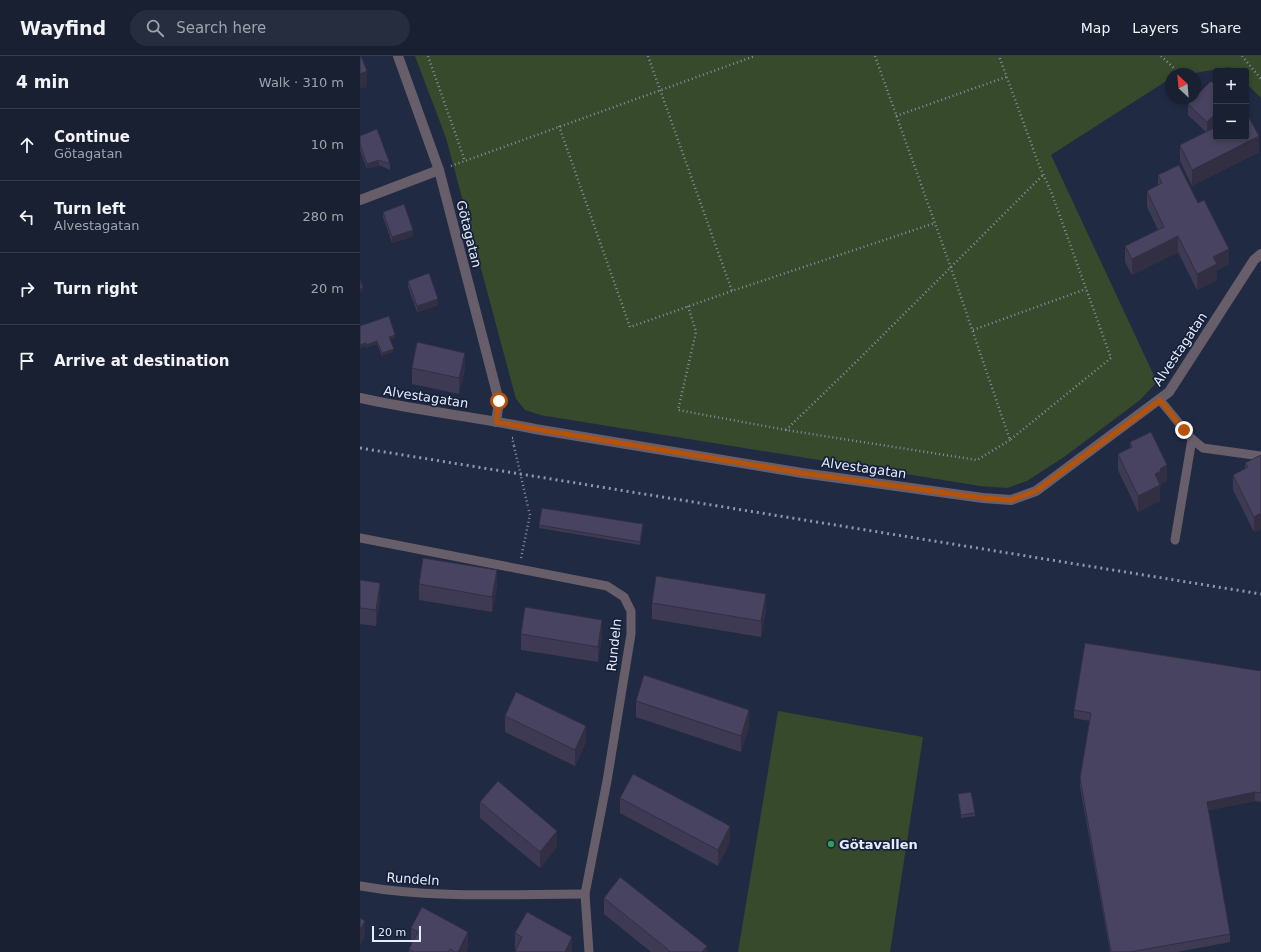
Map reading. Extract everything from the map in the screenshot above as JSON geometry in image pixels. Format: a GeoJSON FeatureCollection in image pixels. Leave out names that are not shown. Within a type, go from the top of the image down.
{"type":"FeatureCollection","features":[{"type":"Feature","properties":{"kind":"street","name":"Götagatan"},"geometry":{"type":"LineString","coordinates":[[398,56],[439,170],[499,401],[496,422]]}},
{"type":"Feature","properties":{"kind":"street"},"geometry":{"type":"LineString","coordinates":[[360,200],[439,170]]}},
{"type":"Feature","properties":{"kind":"street","name":"Alvestagatan"},"geometry":{"type":"LineString","coordinates":[[360,398],[395,406],[802,473],[983,498],[1011,500],[1036,491],[1170,392],[1254,260],[1261,254]]}},
{"type":"Feature","properties":{"kind":"lane"},"geometry":{"type":"LineString","coordinates":[[1160,400],[1192,439],[1203,448],[1261,456]]}},
{"type":"Feature","properties":{"kind":"lane"},"geometry":{"type":"LineString","coordinates":[[1175,540],[1192,439]]}},
{"type":"Feature","properties":{"kind":"lane","name":"Rundeln"},"geometry":{"type":"LineString","coordinates":[[360,538],[607,586],[624,598],[631,611],[631,634],[607,781],[585,894],[588,952]]}},
{"type":"Feature","properties":{"kind":"lane","name":"Rundeln"},"geometry":{"type":"LineString","coordinates":[[360,886],[380,889],[468,895],[585,894]]}},
{"type":"Feature","properties":{"kind":"path"},"geometry":{"type":"LineString","coordinates":[[428,56],[465,161]]}},
{"type":"Feature","properties":{"kind":"path"},"geometry":{"type":"LineString","coordinates":[[648,56],[732,291]]}},
{"type":"Feature","properties":{"kind":"path"},"geometry":{"type":"LineString","coordinates":[[439,170],[755,56]]}},
{"type":"Feature","properties":{"kind":"path"},"geometry":{"type":"LineString","coordinates":[[875,56],[973,330],[1010,440]]}},
{"type":"Feature","properties":{"kind":"path"},"geometry":{"type":"LineString","coordinates":[[688,306],[696,332],[678,410],[786,430],[977,460],[1010,440],[1111,358],[1052,194],[999,56]]}},
{"type":"Feature","properties":{"kind":"path"},"geometry":{"type":"LineString","coordinates":[[1161,56],[1174,68]]}},
{"type":"Feature","properties":{"kind":"path"},"geometry":{"type":"LineString","coordinates":[[1242,56],[1261,79]]}},
{"type":"Feature","properties":{"kind":"path"},"geometry":{"type":"LineString","coordinates":[[896,116],[1006,77]]}},
{"type":"Feature","properties":{"kind":"path"},"geometry":{"type":"LineString","coordinates":[[559,126],[630,327],[935,223]]}},
{"type":"Feature","properties":{"kind":"path"},"geometry":{"type":"LineString","coordinates":[[786,430],[860,359],[1044,175]]}},
{"type":"Feature","properties":{"kind":"path"},"geometry":{"type":"LineString","coordinates":[[973,330],[1086,289]]}},
{"type":"Feature","properties":{"kind":"path"},"geometry":{"type":"LineString","coordinates":[[514,446],[530,515],[518,569]]}},
{"type":"Feature","properties":{"kind":"green space"},"geometry":{"type":"Polygon","coordinates":[[[415,56],[1261,56],[1261,98],[1249,86],[1249,68],[1213,68],[1213,70],[1201,72],[1201,68],[1165,68],[1165,82],[1051,155],[1157,382],[1140,400],[1064,457],[1027,481],[1007,488],[980,486],[540,415],[525,410],[516,399],[446,138],[415,56]]]}},
{"type":"Feature","properties":{"kind":"green space","name":"Götavallen"},"geometry":{"type":"Polygon","coordinates":[[[778,711],[923,737],[890,952],[738,952],[778,711]]]}},
{"type":"Feature","properties":{"kind":"building"},"geometry":{"type":"Polygon","coordinates":[[[360,56],[367,71],[360,74],[360,56]]]}},
{"type":"Feature","properties":{"kind":"building"},"geometry":{"type":"Polygon","coordinates":[[[1211,81],[1213,83],[1213,116],[1207,122],[1188,104],[1201,104],[1201,91],[1211,81]]]}},
{"type":"Feature","properties":{"kind":"building"},"geometry":{"type":"Polygon","coordinates":[[[1249,118],[1259,136],[1192,170],[1180,145],[1213,128],[1213,140],[1249,140],[1249,118]]]}},
{"type":"Feature","properties":{"kind":"building"},"geometry":{"type":"Polygon","coordinates":[[[377,129],[390,164],[379,160],[367,164],[360,144],[360,136],[377,129]]]}},
{"type":"Feature","properties":{"kind":"building"},"geometry":{"type":"Polygon","coordinates":[[[1179,165],[1198,203],[1204,200],[1229,249],[1213,257],[1217,264],[1197,274],[1178,236],[1132,259],[1125,246],[1164,227],[1147,191],[1162,183],[1158,175],[1179,165]]]}},
{"type":"Feature","properties":{"kind":"building"},"geometry":{"type":"Polygon","coordinates":[[[404,204],[413,230],[392,237],[383,212],[404,204]]]}},
{"type":"Feature","properties":{"kind":"building"},"geometry":{"type":"Polygon","coordinates":[[[429,273],[438,299],[417,306],[408,281],[429,273]]]}},
{"type":"Feature","properties":{"kind":"building"},"geometry":{"type":"Polygon","coordinates":[[[360,279],[363,288],[360,289],[360,279]]]}},
{"type":"Feature","properties":{"kind":"building"},"geometry":{"type":"Polygon","coordinates":[[[389,316],[395,335],[389,337],[394,349],[382,353],[377,341],[366,345],[366,343],[360,345],[360,326],[389,316]]]}},
{"type":"Feature","properties":{"kind":"building"},"geometry":{"type":"Polygon","coordinates":[[[417,342],[465,353],[459,378],[412,368],[417,342]]]}},
{"type":"Feature","properties":{"kind":"building"},"geometry":{"type":"Polygon","coordinates":[[[1151,432],[1167,465],[1155,474],[1160,485],[1138,496],[1118,454],[1132,447],[1130,442],[1151,432]]]}},
{"type":"Feature","properties":{"kind":"building"},"geometry":{"type":"Polygon","coordinates":[[[1261,455],[1261,513],[1254,517],[1233,475],[1248,467],[1245,463],[1261,455]]]}},
{"type":"Feature","properties":{"kind":"building"},"geometry":{"type":"Polygon","coordinates":[[[542,508],[643,524],[640,542],[539,525],[542,508]]]}},
{"type":"Feature","properties":{"kind":"building"},"geometry":{"type":"Polygon","coordinates":[[[423,558],[497,570],[492,597],[419,584],[423,558]]]}},
{"type":"Feature","properties":{"kind":"building"},"geometry":{"type":"Polygon","coordinates":[[[656,576],[766,594],[761,621],[652,603],[656,576]]]}},
{"type":"Feature","properties":{"kind":"building"},"geometry":{"type":"Polygon","coordinates":[[[360,580],[380,583],[376,610],[360,608],[360,580]]]}},
{"type":"Feature","properties":{"kind":"building"},"geometry":{"type":"Polygon","coordinates":[[[525,607],[602,620],[598,647],[521,634],[525,607]]]}},
{"type":"Feature","properties":{"kind":"building"},"geometry":{"type":"Polygon","coordinates":[[[1085,643],[1261,671],[1261,793],[1255,792],[1207,802],[1230,934],[1130,952],[1111,952],[1080,778],[1091,713],[1074,710],[1085,643]]]}},
{"type":"Feature","properties":{"kind":"building"},"geometry":{"type":"Polygon","coordinates":[[[644,675],[749,710],[741,736],[636,701],[644,675]]]}},
{"type":"Feature","properties":{"kind":"building"},"geometry":{"type":"Polygon","coordinates":[[[516,692],[586,726],[575,750],[505,716],[516,692]]]}},
{"type":"Feature","properties":{"kind":"building"},"geometry":{"type":"Polygon","coordinates":[[[633,774],[730,826],[718,850],[620,798],[633,774]]]}},
{"type":"Feature","properties":{"kind":"building"},"geometry":{"type":"Polygon","coordinates":[[[498,781],[557,831],[540,852],[480,802],[498,781]]]}},
{"type":"Feature","properties":{"kind":"building"},"geometry":{"type":"Polygon","coordinates":[[[971,792],[975,813],[961,815],[958,794],[971,792]]]}},
{"type":"Feature","properties":{"kind":"building"},"geometry":{"type":"Polygon","coordinates":[[[620,877],[707,946],[702,952],[671,952],[604,898],[620,877]]]}},
{"type":"Feature","properties":{"kind":"building"},"geometry":{"type":"Polygon","coordinates":[[[422,907],[468,932],[458,952],[450,949],[448,952],[414,952],[409,949],[418,932],[411,928],[422,907]]]}},
{"type":"Feature","properties":{"kind":"building"},"geometry":{"type":"Polygon","coordinates":[[[527,912],[572,937],[565,952],[515,952],[522,937],[515,933],[527,912]]]}},
{"type":"Feature","properties":{"kind":"building"},"geometry":{"type":"Polygon","coordinates":[[[360,918],[365,921],[360,930],[360,918]]]}},
{"type":"Feature","properties":{"kind":"railway"},"geometry":{"type":"LineString","coordinates":[[360,448],[1261,594]]}},
{"type":"Feature","properties":{"kind":"place","name":"Götavallen"},"geometry":{"type":"Point","coordinates":[831,844]}},
{"type":"Feature","properties":{"kind":"route"},"geometry":{"type":"LineString","coordinates":[[499,401],[496,422],[802,473],[983,498],[1011,500],[1036,491],[1160,400],[1184,430]]}}]}
